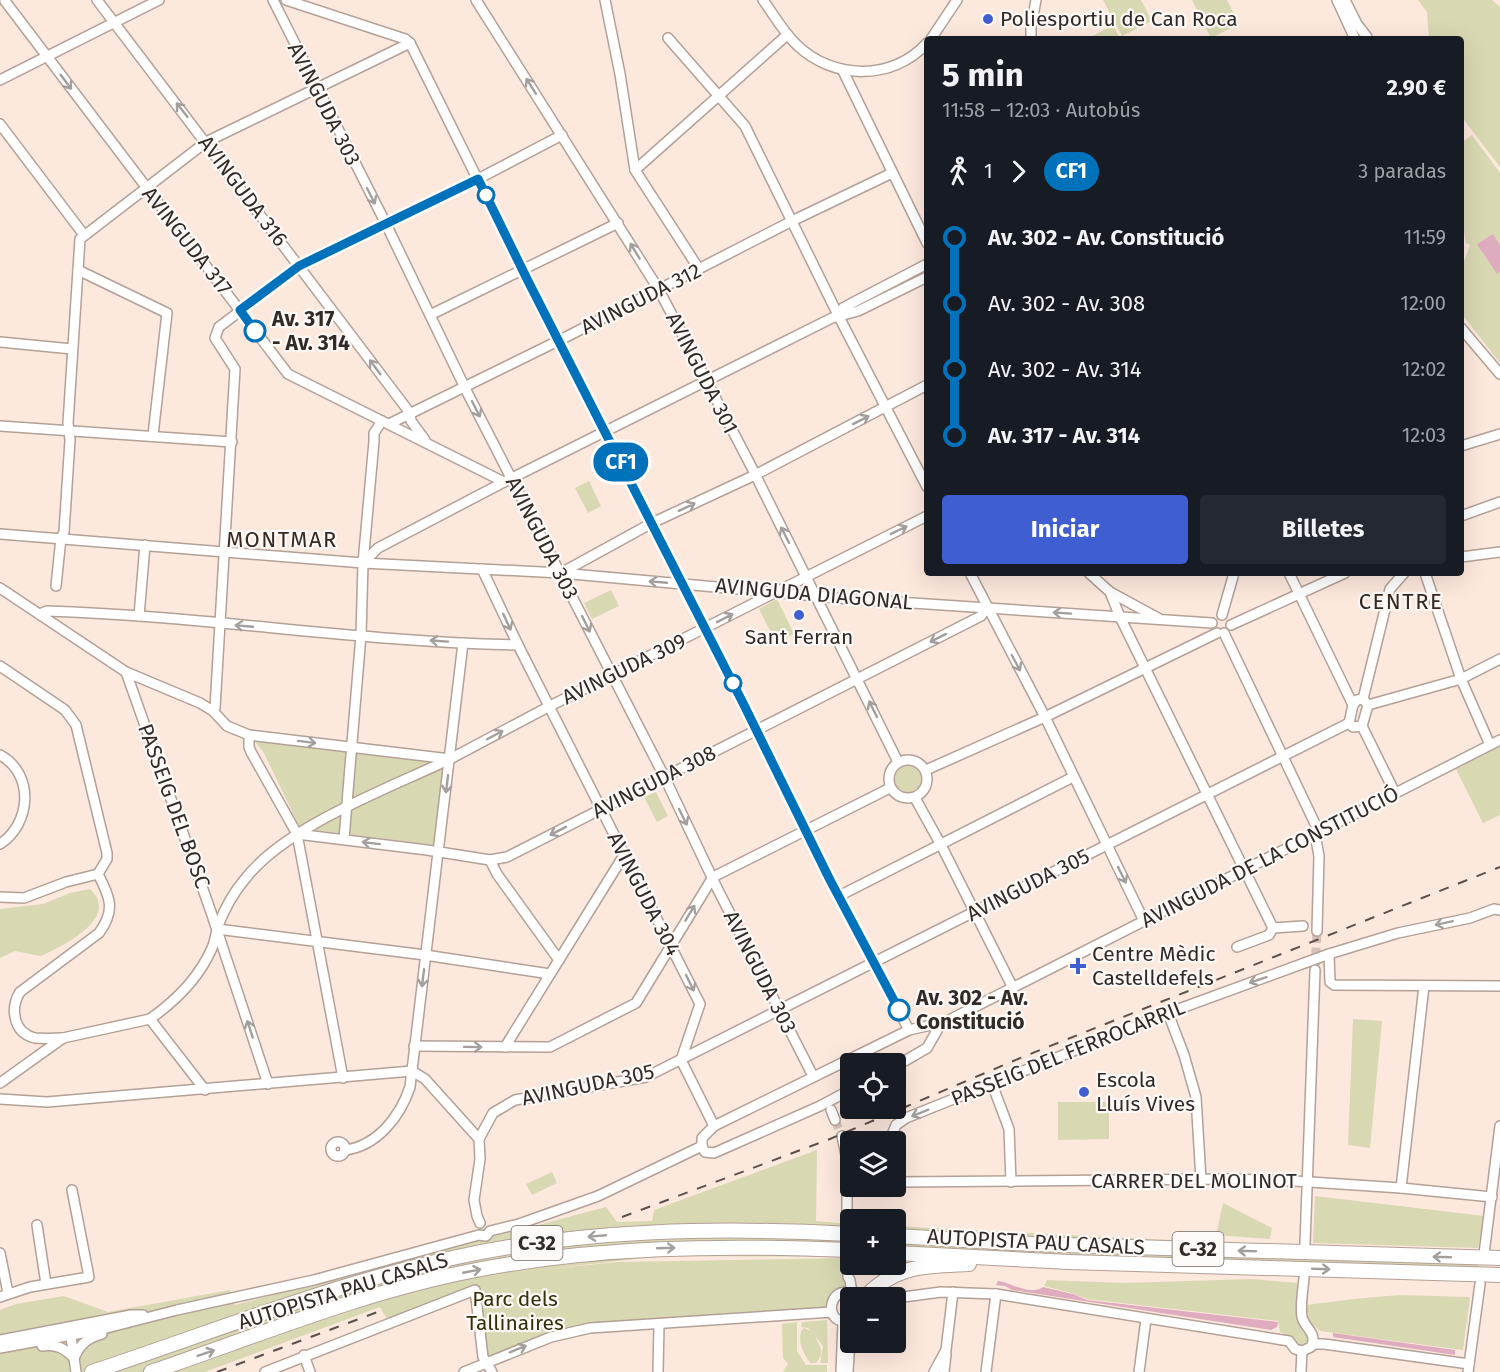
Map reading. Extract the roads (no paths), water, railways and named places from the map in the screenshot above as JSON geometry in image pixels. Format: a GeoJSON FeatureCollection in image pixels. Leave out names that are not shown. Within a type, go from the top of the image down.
{"type":"FeatureCollection","features":[{"type":"Feature","properties":{"kind":"highway","name":"AUTOPISTA PAU CASALS"},"geometry":{"type":"LineString","coordinates":[[92,1372],[361,1281],[506,1247],[566,1239],[655,1232],[840,1229]]}},
{"type":"Feature","properties":{"kind":"highway","name":"AUTOPISTA PAU CASALS"},"geometry":{"type":"LineString","coordinates":[[906,1237],[1057,1245],[1500,1258]]}},
{"type":"Feature","properties":{"kind":"highway","name":"AUTOPISTA PAU CASALS"},"geometry":{"type":"LineString","coordinates":[[151,1372],[341,1305],[434,1279],[501,1265],[610,1251],[661,1248],[707,1247],[840,1254]]}},
{"type":"Feature","properties":{"kind":"highway","name":"AUTOPISTA PAU CASALS"},"geometry":{"type":"LineString","coordinates":[[906,1254],[1116,1264],[1500,1275]]}},
{"type":"Feature","properties":{"kind":"highway"},"geometry":{"type":"LineString","coordinates":[[874,1287],[892,1275],[921,1266],[1116,1264]]}},
{"type":"Feature","properties":{"kind":"street","name":"AVINGUDA 316"},"geometry":{"type":"LineString","coordinates":[[97,0],[410,413],[411,422],[426,442]]}},
{"type":"Feature","properties":{"kind":"street"},"geometry":{"type":"LineString","coordinates":[[0,80],[159,0]]}},
{"type":"Feature","properties":{"kind":"street","name":"AVINGUDA 303"},"geometry":{"type":"LineString","coordinates":[[273,0],[386,224],[508,480],[561,573],[813,1076]]}},
{"type":"Feature","properties":{"kind":"street"},"geometry":{"type":"LineString","coordinates":[[286,0],[410,42],[522,270],[909,1030]]}},
{"type":"Feature","properties":{"kind":"street","name":"AVINGUDA 301"},"geometry":{"type":"LineString","coordinates":[[476,0],[659,290],[806,576],[898,762]]}},
{"type":"Feature","properties":{"kind":"street"},"geometry":{"type":"LineString","coordinates":[[605,0],[620,74],[635,170],[699,269]]}},
{"type":"Feature","properties":{"kind":"street"},"geometry":{"type":"LineString","coordinates":[[763,0],[787,35],[799,47],[843,71],[868,72],[890,67],[915,56],[924,46]]}},
{"type":"Feature","properties":{"kind":"street"},"geometry":{"type":"LineString","coordinates":[[933,36],[957,0]]}},
{"type":"Feature","properties":{"kind":"street"},"geometry":{"type":"LineString","coordinates":[[1031,36],[1036,0]]}},
{"type":"Feature","properties":{"kind":"street"},"geometry":{"type":"LineString","coordinates":[[1337,0],[1361,36]]}},
{"type":"Feature","properties":{"kind":"street"},"geometry":{"type":"LineString","coordinates":[[1345,0],[1362,36]]}},
{"type":"Feature","properties":{"kind":"street"},"geometry":{"type":"LineString","coordinates":[[0,11],[5,1]]}},
{"type":"Feature","properties":{"kind":"street","name":"AVINGUDA 317"},"geometry":{"type":"LineString","coordinates":[[5,1],[288,374],[385,423],[508,480]]}},
{"type":"Feature","properties":{"kind":"street"},"geometry":{"type":"LineString","coordinates":[[635,170],[787,35]]}},
{"type":"Feature","properties":{"kind":"street"},"geometry":{"type":"LineString","coordinates":[[668,38],[745,126],[838,315],[924,481]]}},
{"type":"Feature","properties":{"kind":"street"},"geometry":{"type":"LineString","coordinates":[[56,586],[61,538],[64,532],[69,459],[72,349],[80,239],[206,142],[410,42]]}},
{"type":"Feature","properties":{"kind":"street"},"geometry":{"type":"LineString","coordinates":[[843,71],[924,237]]}},
{"type":"Feature","properties":{"kind":"street"},"geometry":{"type":"LineString","coordinates":[[0,124],[84,235]]}},
{"type":"Feature","properties":{"kind":"street"},"geometry":{"type":"LineString","coordinates":[[213,711],[221,624],[235,369],[216,338],[219,327],[299,266],[478,179],[562,135]]}},
{"type":"Feature","properties":{"kind":"street","name":"AVINGUDA 312"},"geometry":{"type":"LineString","coordinates":[[385,423],[559,341],[792,221],[892,173]]}},
{"type":"Feature","properties":{"kind":"street"},"geometry":{"type":"LineString","coordinates":[[430,315],[618,223]]}},
{"type":"Feature","properties":{"kind":"street"},"geometry":{"type":"LineString","coordinates":[[838,315],[843,308],[924,266]]}},
{"type":"Feature","properties":{"kind":"street"},"geometry":{"type":"LineString","coordinates":[[78,270],[167,313],[153,435]]}},
{"type":"Feature","properties":{"kind":"street"},"geometry":{"type":"LineString","coordinates":[[363,563],[378,548],[508,480],[838,315],[858,311],[924,278]]}},
{"type":"Feature","properties":{"kind":"street"},"geometry":{"type":"LineString","coordinates":[[1464,332],[1500,374]]}},
{"type":"Feature","properties":{"kind":"street"},"geometry":{"type":"LineString","coordinates":[[0,342],[72,349]]}},
{"type":"Feature","properties":{"kind":"street"},"geometry":{"type":"LineString","coordinates":[[561,573],[652,524],[754,475],[924,388]]}},
{"type":"Feature","properties":{"kind":"street"},"geometry":{"type":"LineString","coordinates":[[344,839],[361,635],[363,563],[374,433],[385,423]]}},
{"type":"Feature","properties":{"kind":"street"},"geometry":{"type":"LineString","coordinates":[[0,426],[232,442]]}},
{"type":"Feature","properties":{"kind":"street"},"geometry":{"type":"LineString","coordinates":[[1464,444],[1500,434]]}},
{"type":"Feature","properties":{"kind":"street"},"geometry":{"type":"LineString","coordinates":[[1464,515],[1500,502]]}},
{"type":"Feature","properties":{"kind":"street","name":"AVINGUDA 309"},"geometry":{"type":"LineString","coordinates":[[150,1019],[183,993],[211,951],[225,911],[245,878],[265,858],[297,834],[347,807],[450,759],[550,706],[924,517]]}},
{"type":"Feature","properties":{"kind":"street","name":"AVINGUDA DIAGONAL"},"geometry":{"type":"LineString","coordinates":[[0,534],[363,563],[561,573],[816,596],[1212,623]]}},
{"type":"Feature","properties":{"kind":"street"},"geometry":{"type":"LineString","coordinates":[[139,616],[145,545]]}},
{"type":"Feature","properties":{"kind":"street"},"geometry":{"type":"LineString","coordinates":[[1464,557],[1500,552]]}},
{"type":"Feature","properties":{"kind":"street","name":"AVINGUDA 304"},"geometry":{"type":"LineString","coordinates":[[482,569],[518,645],[700,1004],[681,1060]]}},
{"type":"Feature","properties":{"kind":"street"},"geometry":{"type":"LineString","coordinates":[[972,576],[1045,717],[1144,921]]}},
{"type":"Feature","properties":{"kind":"street"},"geometry":{"type":"LineString","coordinates":[[1092,576],[1110,592],[1120,617],[1273,928]]}},
{"type":"Feature","properties":{"kind":"street"},"geometry":{"type":"LineString","coordinates":[[1222,615],[1233,576]]}},
{"type":"Feature","properties":{"kind":"street"},"geometry":{"type":"LineString","coordinates":[[1290,576],[1353,705]]}},
{"type":"Feature","properties":{"kind":"street"},"geometry":{"type":"LineString","coordinates":[[927,770],[1045,717],[1146,666],[1220,633],[1231,625],[1339,576]]}},
{"type":"Feature","properties":{"kind":"street"},"geometry":{"type":"LineString","coordinates":[[1395,793],[1362,726],[1365,702],[1390,589],[1401,576]]}},
{"type":"Feature","properties":{"kind":"street"},"geometry":{"type":"LineString","coordinates":[[1426,576],[1461,679],[1490,745]]}},
{"type":"Feature","properties":{"kind":"street"},"geometry":{"type":"LineString","coordinates":[[2,591],[126,672],[200,703],[237,732],[450,759]]}},
{"type":"Feature","properties":{"kind":"street","name":"AVINGUDA DIAGONAL"},"geometry":{"type":"LineString","coordinates":[[1110,592],[1161,620]]}},
{"type":"Feature","properties":{"kind":"street","name":"AVINGUDA 308"},"geometry":{"type":"LineString","coordinates":[[297,834],[490,860],[507,857],[981,616],[987,607]]}},
{"type":"Feature","properties":{"kind":"street"},"geometry":{"type":"LineString","coordinates":[[40,614],[47,611],[139,616],[463,643],[518,645]]}},
{"type":"Feature","properties":{"kind":"street"},"geometry":{"type":"LineString","coordinates":[[1231,625],[1227,617],[1222,615],[1215,618],[1212,623],[1220,633],[1283,756],[1317,833],[1319,856],[1317,931]]}},
{"type":"Feature","properties":{"kind":"street"},"geometry":{"type":"LineString","coordinates":[[345,1150],[366,1144],[395,1118],[410,1088],[463,643]]}},
{"type":"Feature","properties":{"kind":"street"},"geometry":{"type":"LineString","coordinates":[[1362,726],[1353,727],[1349,723],[1353,705],[1357,700],[1377,701],[1461,679],[1500,659]]}},
{"type":"Feature","properties":{"kind":"street"},"geometry":{"type":"LineString","coordinates":[[0,666],[65,710],[76,725],[107,853],[98,874],[66,882],[24,898],[0,897]]}},
{"type":"Feature","properties":{"kind":"street","name":"PASSEIG DEL BOSC"},"geometry":{"type":"LineString","coordinates":[[126,672],[217,930],[268,1084]]}},
{"type":"Feature","properties":{"kind":"street","name":"AVINGUDA 305"},"geometry":{"type":"LineString","coordinates":[[480,1223],[474,1200],[480,1160],[479,1139],[493,1113],[515,1100],[646,1077],[1349,723]]}},
{"type":"Feature","properties":{"kind":"street"},"geometry":{"type":"LineString","coordinates":[[249,735],[251,752],[297,834],[344,1078]]}},
{"type":"Feature","properties":{"kind":"street","name":"AVINGUDA DE LA CONSTITUCIÓ"},"geometry":{"type":"LineString","coordinates":[[906,1060],[927,1048],[945,1022],[1500,740]]}},
{"type":"Feature","properties":{"kind":"street"},"geometry":{"type":"LineString","coordinates":[[0,755],[16,770],[26,797],[23,816],[16,830],[0,844]]}},
{"type":"Feature","properties":{"kind":"street"},"geometry":{"type":"LineString","coordinates":[[898,762],[920,763],[927,770],[928,780],[925,790],[915,798],[902,798],[890,788],[889,777],[898,762]]}},
{"type":"Feature","properties":{"kind":"street"},"geometry":{"type":"LineString","coordinates":[[839,896],[1073,777]]}},
{"type":"Feature","properties":{"kind":"street"},"geometry":{"type":"LineString","coordinates":[[414,1046],[550,1047],[636,1003],[713,877],[890,788]]}},
{"type":"Feature","properties":{"kind":"street"},"geometry":{"type":"LineString","coordinates":[[915,798],[1013,988]]}},
{"type":"Feature","properties":{"kind":"street"},"geometry":{"type":"LineString","coordinates":[[505,1047],[624,855]]}},
{"type":"Feature","properties":{"kind":"street"},"geometry":{"type":"LineString","coordinates":[[490,860],[497,874],[559,960]]}},
{"type":"Feature","properties":{"kind":"street"},"geometry":{"type":"LineString","coordinates":[[98,874],[109,897],[110,907],[105,925],[99,933],[20,992],[14,1005],[16,1022],[28,1035],[63,1038],[150,1019],[205,1090]]}},
{"type":"Feature","properties":{"kind":"street","name":"PASSEIG DEL FERROCARRIL"},"geometry":{"type":"LineString","coordinates":[[892,1131],[906,1118],[1168,1013],[1329,954],[1398,933],[1470,918],[1494,909],[1500,910]]}},
{"type":"Feature","properties":{"kind":"street"},"geometry":{"type":"LineString","coordinates":[[1273,928],[1303,926]]}},
{"type":"Feature","properties":{"kind":"street"},"geometry":{"type":"LineString","coordinates":[[1238,947],[1269,935],[1273,928]]}},
{"type":"Feature","properties":{"kind":"street"},"geometry":{"type":"LineString","coordinates":[[217,930],[425,955],[550,974]]}},
{"type":"Feature","properties":{"kind":"street"},"geometry":{"type":"LineString","coordinates":[[1329,954],[1330,982],[1334,985],[1500,986]]}},
{"type":"Feature","properties":{"kind":"street"},"geometry":{"type":"LineString","coordinates":[[1305,1244],[1315,970]]}},
{"type":"Feature","properties":{"kind":"street"},"geometry":{"type":"LineString","coordinates":[[1401,1188],[1424,986]]}},
{"type":"Feature","properties":{"kind":"street"},"geometry":{"type":"LineString","coordinates":[[1168,1013],[1196,1096],[1201,1180]]}},
{"type":"Feature","properties":{"kind":"street","name":"AVINGUDA DE LA CONSTITUCIÓ"},"geometry":{"type":"LineString","coordinates":[[714,1126],[909,1030],[936,1022],[945,1022]]}},
{"type":"Feature","properties":{"kind":"street"},"geometry":{"type":"LineString","coordinates":[[922,1028],[930,1032],[933,1038]]}},
{"type":"Feature","properties":{"kind":"street"},"geometry":{"type":"LineString","coordinates":[[0,1083],[63,1038]]}},
{"type":"Feature","properties":{"kind":"street"},"geometry":{"type":"LineString","coordinates":[[681,1060],[714,1126],[702,1138],[705,1152],[714,1153],[840,1096]]}},
{"type":"Feature","properties":{"kind":"street"},"geometry":{"type":"LineString","coordinates":[[0,1099],[46,1102],[412,1071],[425,1079],[479,1139]]}},
{"type":"Feature","properties":{"kind":"street"},"geometry":{"type":"LineString","coordinates":[[992,1084],[1009,1129],[1011,1182]]}},
{"type":"Feature","properties":{"kind":"street"},"geometry":{"type":"LineString","coordinates":[[835,1120],[831,1110],[836,1098]]}},
{"type":"Feature","properties":{"kind":"street"},"geometry":{"type":"LineString","coordinates":[[820,1106],[831,1110]]}},
{"type":"Feature","properties":{"kind":"street"},"geometry":{"type":"LineString","coordinates":[[1484,1254],[1500,1126]]}},
{"type":"Feature","properties":{"kind":"street"},"geometry":{"type":"LineString","coordinates":[[74,1359],[87,1339],[131,1322],[315,1280],[479,1234],[486,1236],[490,1231],[519,1224],[598,1196],[702,1146]]}},
{"type":"Feature","properties":{"kind":"street","name":"CARRER DEL MOLINOT"},"geometry":{"type":"LineString","coordinates":[[906,1182],[1201,1180],[1309,1182],[1492,1197]]}},
{"type":"Feature","properties":{"kind":"street"},"geometry":{"type":"LineString","coordinates":[[0,1253],[4,1295],[46,1284],[89,1277],[72,1190]]}},
{"type":"Feature","properties":{"kind":"street"},"geometry":{"type":"LineString","coordinates":[[479,1234],[477,1228],[480,1223],[487,1223],[490,1231]]}},
{"type":"Feature","properties":{"kind":"street"},"geometry":{"type":"LineString","coordinates":[[37,1225],[46,1284]]}},
{"type":"Feature","properties":{"kind":"street"},"geometry":{"type":"LineString","coordinates":[[844,1287],[848,1277]]}},
{"type":"Feature","properties":{"kind":"street"},"geometry":{"type":"LineString","coordinates":[[848,1277],[854,1287]]}},
{"type":"Feature","properties":{"kind":"street"},"geometry":{"type":"LineString","coordinates":[[906,1297],[953,1292],[996,1294],[1289,1341],[1295,1349],[1302,1351],[1313,1344],[1313,1335],[1302,1317],[1304,1278]]}},
{"type":"Feature","properties":{"kind":"street"},"geometry":{"type":"LineString","coordinates":[[1313,1344],[1469,1368],[1480,1284]]}},
{"type":"Feature","properties":{"kind":"street"},"geometry":{"type":"LineString","coordinates":[[265,1372],[475,1290],[486,1363],[492,1372]]}},
{"type":"Feature","properties":{"kind":"street"},"geometry":{"type":"LineString","coordinates":[[944,1372],[953,1292]]}},
{"type":"Feature","properties":{"kind":"street"},"geometry":{"type":"LineString","coordinates":[[840,1294],[833,1300],[832,1312],[836,1318],[840,1319]]}},
{"type":"Feature","properties":{"kind":"street"},"geometry":{"type":"LineString","coordinates":[[986,1372],[996,1294]]}},
{"type":"Feature","properties":{"kind":"street"},"geometry":{"type":"LineString","coordinates":[[464,1372],[551,1337],[590,1328],[832,1312]]}},
{"type":"Feature","properties":{"kind":"street"},"geometry":{"type":"LineString","coordinates":[[0,1340],[131,1315],[154,1315]]}},
{"type":"Feature","properties":{"kind":"street"},"geometry":{"type":"LineString","coordinates":[[1139,1372],[1146,1319]]}},
{"type":"Feature","properties":{"kind":"street"},"geometry":{"type":"LineString","coordinates":[[0,1348],[131,1322]]}},
{"type":"Feature","properties":{"kind":"street"},"geometry":{"type":"LineString","coordinates":[[658,1324],[658,1372]]}},
{"type":"Feature","properties":{"kind":"street"},"geometry":{"type":"LineString","coordinates":[[0,1340],[62,1332],[71,1337],[76,1372]]}},
{"type":"Feature","properties":{"kind":"street"},"geometry":{"type":"LineString","coordinates":[[0,1348],[59,1346],[66,1349],[74,1359]]}},
{"type":"Feature","properties":{"kind":"street"},"geometry":{"type":"LineString","coordinates":[[934,1372],[946,1350]]}},
{"type":"Feature","properties":{"kind":"street"},"geometry":{"type":"LineString","coordinates":[[1301,1372],[1302,1351]]}},
{"type":"Feature","properties":{"kind":"street"},"geometry":{"type":"LineString","coordinates":[[841,1372],[843,1353]]}},
{"type":"Feature","properties":{"kind":"street"},"geometry":{"type":"LineString","coordinates":[[848,1372],[849,1353]]}},
{"type":"Feature","properties":{"kind":"street"},"geometry":{"type":"LineString","coordinates":[[304,1355],[310,1372]]}},
{"type":"Feature","properties":{"kind":"tunnel"},"geometry":{"type":"LineString","coordinates":[[1315,970],[1317,931]]}},
{"type":"Feature","properties":{"kind":"tunnel"},"geometry":{"type":"LineString","coordinates":[[835,1120],[840,1131]]}},
{"type":"Feature","properties":{"kind":"railway"},"geometry":{"type":"LineString","coordinates":[[622,1217],[830,1139],[1025,1056],[1500,867]]}},
{"type":"Feature","properties":{"kind":"railway"},"geometry":{"type":"LineString","coordinates":[[217,1372],[383,1310]]}},
{"type":"Feature","properties":{"kind":"place","name":"Poliesportiu de Can Roca"},"geometry":{"type":"Point","coordinates":[988,19]}},
{"type":"Feature","properties":{"kind":"place","name":"Av. 317 - Av. 314"},"geometry":{"type":"Point","coordinates":[255,331]}},
{"type":"Feature","properties":{"kind":"place","name":"Sant Ferran"},"geometry":{"type":"Point","coordinates":[799,615]}},
{"type":"Feature","properties":{"kind":"place","name":"Centre Mèdic Castelldefels"},"geometry":{"type":"Point","coordinates":[1078,966]}},
{"type":"Feature","properties":{"kind":"place","name":"Av. 302 - Av. Constitució"},"geometry":{"type":"Point","coordinates":[899,1010]}},
{"type":"Feature","properties":{"kind":"place","name":"Escola Lluís Vives"},"geometry":{"type":"Point","coordinates":[1084,1092]}},
{"type":"Feature","properties":{"kind":"district","name":"MONTMAR"},"geometry":{"type":"Point","coordinates":[282,539]}},
{"type":"Feature","properties":{"kind":"district","name":"CENTRE"},"geometry":{"type":"Point","coordinates":[1401,601]}},
{"type":"Feature","properties":{"kind":"park label","name":"Parc dels Tallinaires"},"geometry":{"type":"Point","coordinates":[515,1311]}}]}
